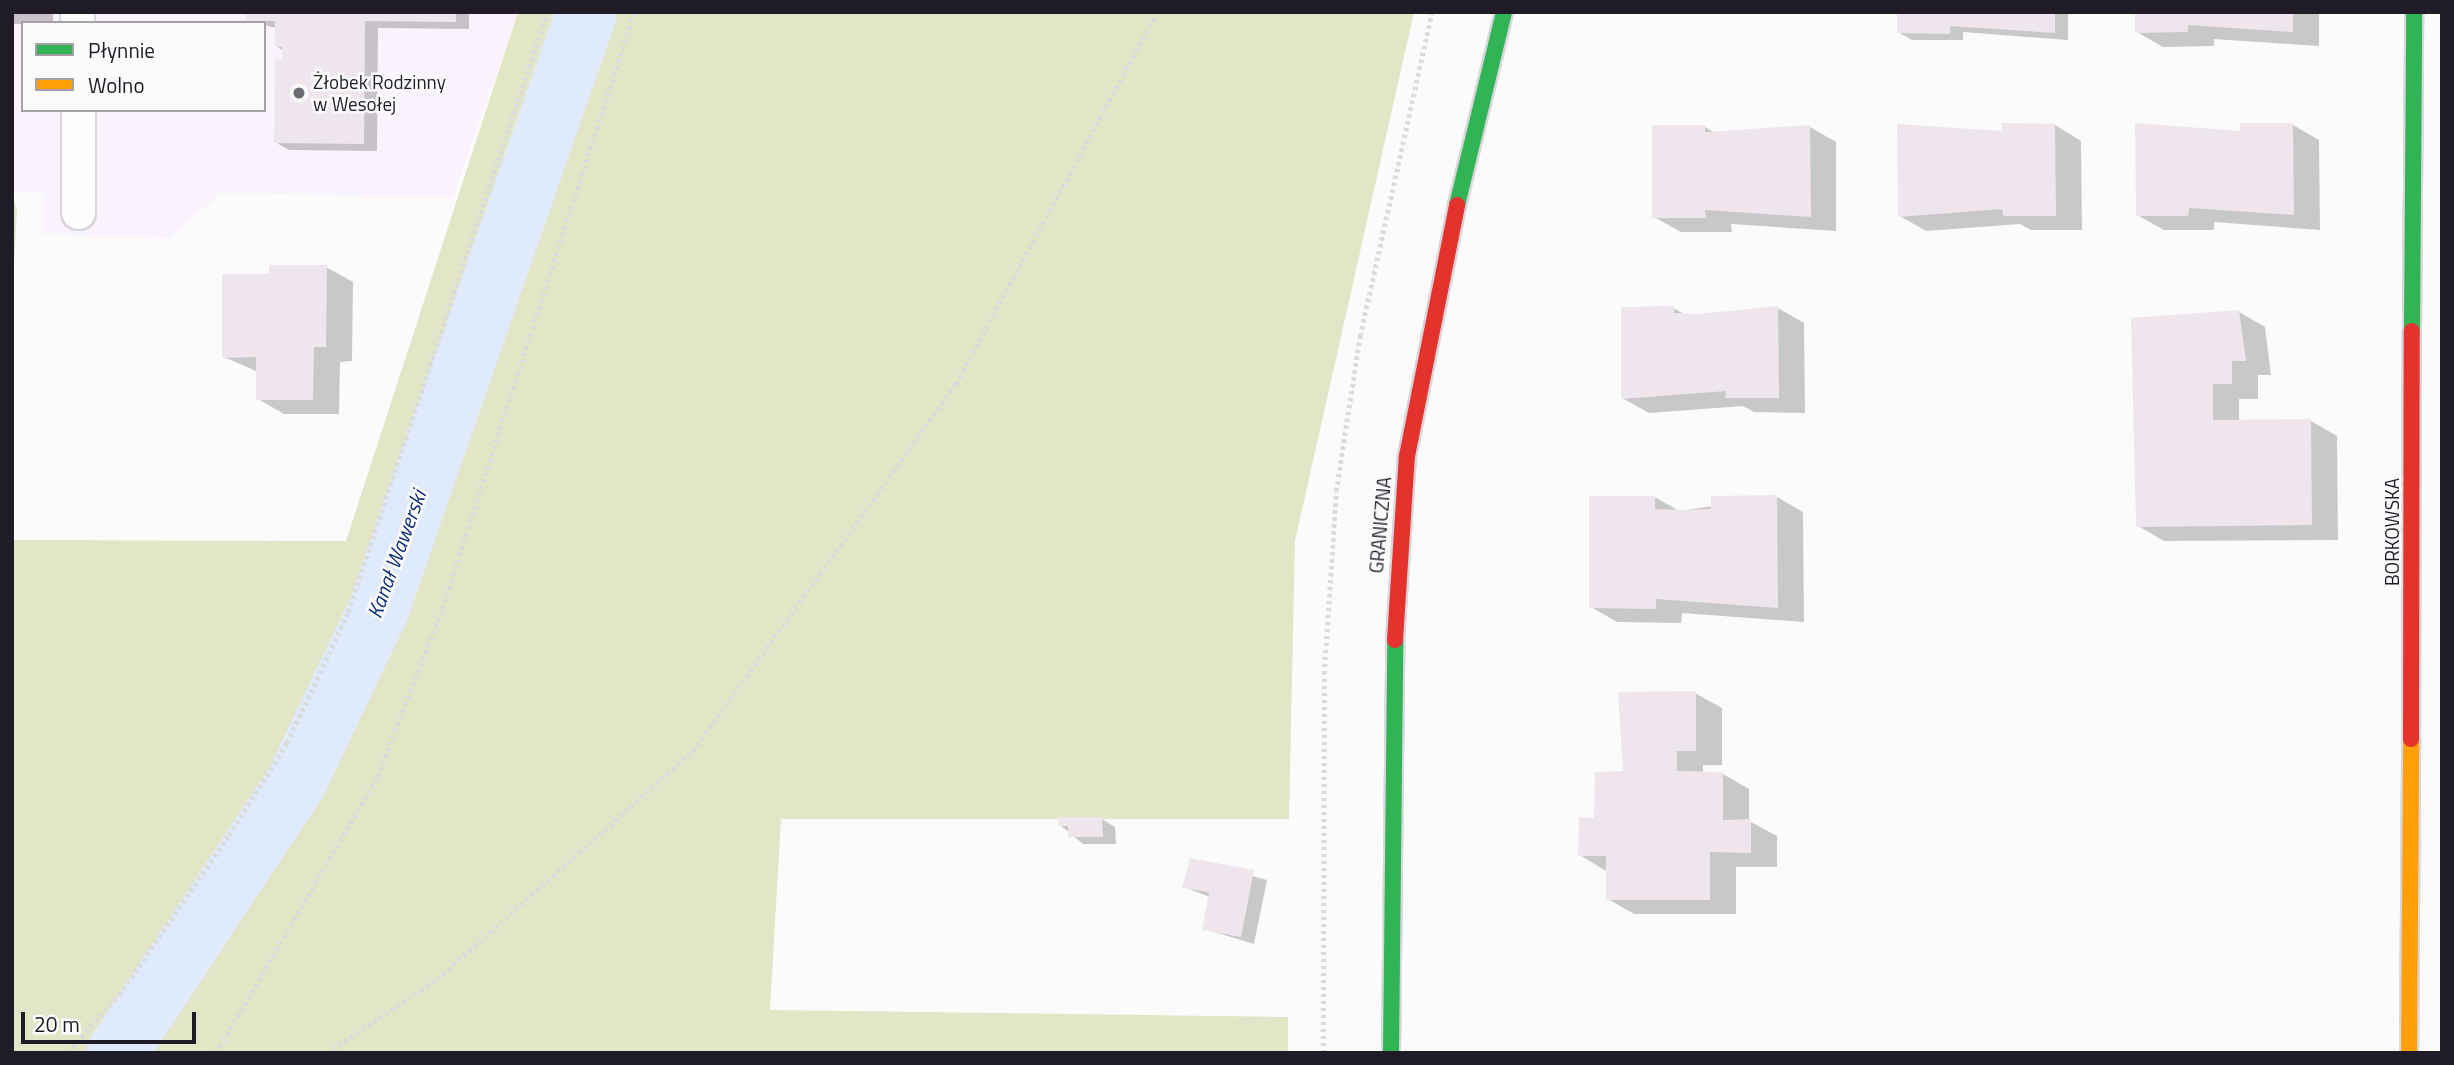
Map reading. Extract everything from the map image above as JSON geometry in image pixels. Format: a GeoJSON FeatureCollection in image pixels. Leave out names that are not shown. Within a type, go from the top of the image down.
{"type":"FeatureCollection","features":[{"type":"Feature","properties":{"kind":"street","name":"GRANICZNA"},"geometry":{"type":"LineString","coordinates":[[1391,1053],[1392,674],[1407,456],[1468,152],[1504,12]]}},
{"type":"Feature","properties":{"kind":"street","name":"BORKOWSKA"},"geometry":{"type":"LineString","coordinates":[[2409,1053],[2414,12]]}},
{"type":"Feature","properties":{"kind":"lane"},"geometry":{"type":"LineString","coordinates":[[78,112],[78,212]]}},
{"type":"Feature","properties":{"kind":"path"},"geometry":{"type":"LineString","coordinates":[[67,1053],[120,995],[229,835],[287,743],[348,612],[547,12]]}},
{"type":"Feature","properties":{"kind":"path"},"geometry":{"type":"LineString","coordinates":[[216,1053],[377,777],[442,609],[634,12]]}},
{"type":"Feature","properties":{"kind":"path"},"geometry":{"type":"LineString","coordinates":[[327,1053],[437,979],[693,751],[956,384],[1157,12]]}},
{"type":"Feature","properties":{"kind":"shaded area"},"geometry":{"type":"Polygon","coordinates":[[[12,12],[518,12],[453,197],[221,193],[169,238],[43,234],[45,192],[12,192],[12,12]]]}},
{"type":"Feature","properties":{"kind":"green space"},"geometry":{"type":"Polygon","coordinates":[[[518,12],[1414,12],[1295,541],[1289,819],[781,819],[770,1010],[1288,1017],[1288,1053],[12,1053],[12,540],[346,541],[518,12]]]}},
{"type":"Feature","properties":{"kind":"green space"},"geometry":{"type":"Polygon","coordinates":[[[12,192],[17,211],[12,298],[12,192]]]}},
{"type":"Feature","properties":{"kind":"building"},"geometry":{"type":"Polygon","coordinates":[[[246,12],[456,12],[456,22],[365,21],[364,144],[274,143],[275,59],[282,60],[282,47],[275,47],[275,21],[246,21],[246,12]]]}},
{"type":"Feature","properties":{"kind":"building"},"geometry":{"type":"Polygon","coordinates":[[[1897,12],[2055,12],[2055,33],[1950,26],[1950,34],[1897,33],[1897,12]]]}},
{"type":"Feature","properties":{"kind":"building"},"geometry":{"type":"Polygon","coordinates":[[[2135,12],[2293,12],[2293,32],[2188,25],[2188,32],[2135,33],[2135,12]]]}},
{"type":"Feature","properties":{"kind":"building"},"geometry":{"type":"Polygon","coordinates":[[[2002,123],[2055,124],[2056,216],[2003,216],[2002,209],[1898,217],[1897,124],[2002,131],[2002,123]]]}},
{"type":"Feature","properties":{"kind":"building"},"geometry":{"type":"Polygon","coordinates":[[[2135,123],[2240,131],[2240,123],[2293,123],[2294,215],[2189,208],[2188,216],[2136,216],[2135,123]]]}},
{"type":"Feature","properties":{"kind":"building"},"geometry":{"type":"Polygon","coordinates":[[[1652,125],[1705,125],[1705,132],[1810,125],[1811,217],[1705,210],[1706,218],[1652,218],[1652,125]]]}},
{"type":"Feature","properties":{"kind":"building"},"geometry":{"type":"Polygon","coordinates":[[[269,265],[327,265],[326,347],[314,347],[313,400],[256,400],[256,357],[222,358],[222,274],[269,274],[269,265]]]}},
{"type":"Feature","properties":{"kind":"building"},"geometry":{"type":"Polygon","coordinates":[[[1674,306],[1674,313],[1699,314],[1778,306],[1779,398],[1725,398],[1726,391],[1621,399],[1621,307],[1674,306]]]}},
{"type":"Feature","properties":{"kind":"building"},"geometry":{"type":"Polygon","coordinates":[[[2239,310],[2246,361],[2232,361],[2232,384],[2213,384],[2213,420],[2311,419],[2312,525],[2136,527],[2131,318],[2239,310]]]}},
{"type":"Feature","properties":{"kind":"building"},"geometry":{"type":"Polygon","coordinates":[[[1777,495],[1778,608],[1656,599],[1656,609],[1589,608],[1589,496],[1655,496],[1655,509],[1683,510],[1711,509],[1711,496],[1777,495]]]}},
{"type":"Feature","properties":{"kind":"building"},"geometry":{"type":"Polygon","coordinates":[[[1696,691],[1696,751],[1677,751],[1677,771],[1723,772],[1723,820],[1751,819],[1751,853],[1710,852],[1710,900],[1606,900],[1606,856],[1578,856],[1579,817],[1594,818],[1595,772],[1623,771],[1618,692],[1696,691]]]}},
{"type":"Feature","properties":{"kind":"building"},"geometry":{"type":"Polygon","coordinates":[[[1058,817],[1102,817],[1103,837],[1068,837],[1068,826],[1058,826],[1058,817]]]}},
{"type":"Feature","properties":{"kind":"building"},"geometry":{"type":"Polygon","coordinates":[[[1190,858],[1254,870],[1241,937],[1202,930],[1209,892],[1182,888],[1190,858]]]}},
{"type":"Feature","properties":{"kind":"waterway","name":"Kanał Wawerski"},"geometry":{"type":"LineString","coordinates":[[116,1053],[296,781],[378,609],[586,12]]}},
{"type":"Feature","properties":{"kind":"traffic: fast"},"geometry":{"type":"LineString","coordinates":[[1457,205],[1504,12]]}},
{"type":"Feature","properties":{"kind":"traffic: fast"},"geometry":{"type":"LineString","coordinates":[[2412,331],[2414,12]]}},
{"type":"Feature","properties":{"kind":"traffic: fast"},"geometry":{"type":"LineString","coordinates":[[1391,1053],[1395,640]]}},
{"type":"Feature","properties":{"kind":"traffic: slow"},"geometry":{"type":"LineString","coordinates":[[2409,1053],[2411,739]]}},
{"type":"Feature","properties":{"kind":"traffic: jam"},"geometry":{"type":"LineString","coordinates":[[1395,640],[1407,456],[1457,205]]}},
{"type":"Feature","properties":{"kind":"traffic: jam"},"geometry":{"type":"LineString","coordinates":[[2411,739],[2412,331]]}},
{"type":"Feature","properties":{"kind":"place","name":"Żłobek Rodzinny w Wesołej"},"geometry":{"type":"Point","coordinates":[299,93]}}]}
